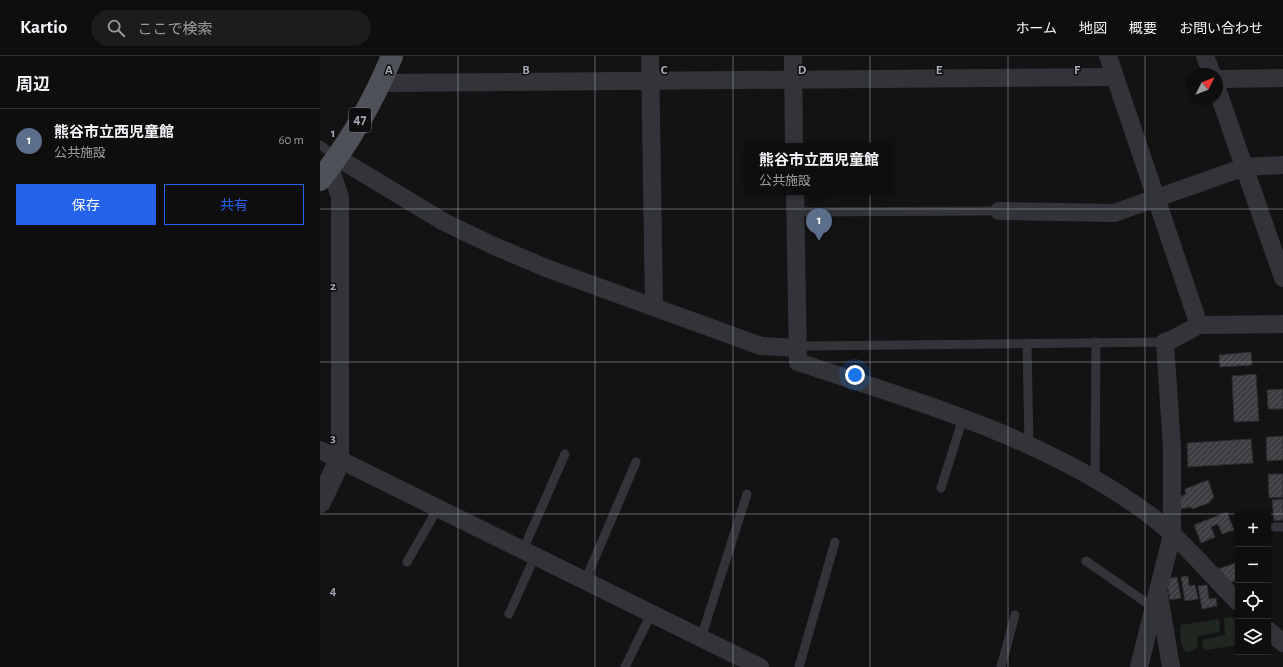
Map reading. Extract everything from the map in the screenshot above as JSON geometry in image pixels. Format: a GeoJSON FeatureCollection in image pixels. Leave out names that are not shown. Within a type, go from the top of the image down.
{"type":"FeatureCollection","features":[{"type":"Feature","properties":{"kind":"main road","name":"47"},"geometry":{"type":"LineString","coordinates":[[329,168],[381,83],[392,56]]}},
{"type":"Feature","properties":{"kind":"street"},"geometry":{"type":"LineString","coordinates":[[650,56],[654,307]]}},
{"type":"Feature","properties":{"kind":"street"},"geometry":{"type":"LineString","coordinates":[[793,56],[794,143]]}},
{"type":"Feature","properties":{"kind":"street"},"geometry":{"type":"LineString","coordinates":[[1108,56],[1199,325]]}},
{"type":"Feature","properties":{"kind":"street"},"geometry":{"type":"LineString","coordinates":[[1205,56],[1210,68]]}},
{"type":"Feature","properties":{"kind":"street"},"geometry":{"type":"LineString","coordinates":[[381,83],[651,82],[794,79],[1115,77]]}},
{"type":"Feature","properties":{"kind":"street"},"geometry":{"type":"LineString","coordinates":[[1223,79],[1283,78]]}},
{"type":"Feature","properties":{"kind":"street"},"geometry":{"type":"LineString","coordinates":[[1222,104],[1279,254],[1283,278]]}},
{"type":"Feature","properties":{"kind":"street"},"geometry":{"type":"LineString","coordinates":[[999,211],[1114,213],[1245,167],[1283,165]]}},
{"type":"Feature","properties":{"kind":"street"},"geometry":{"type":"LineString","coordinates":[[329,168],[546,268],[761,346],[798,348]]}},
{"type":"Feature","properties":{"kind":"street"},"geometry":{"type":"LineString","coordinates":[[320,502],[340,460],[340,197],[329,168]]}},
{"type":"Feature","properties":{"kind":"street"},"geometry":{"type":"LineString","coordinates":[[794,195],[798,362],[963,418],[1029,445],[1095,479],[1146,512],[1172,535],[1235,599]]}},
{"type":"Feature","properties":{"kind":"street"},"geometry":{"type":"LineString","coordinates":[[1171,667],[1154,608],[1172,535],[1172,448],[1165,342],[1199,325],[1283,324]]}},
{"type":"Feature","properties":{"kind":"street"},"geometry":{"type":"LineString","coordinates":[[320,450],[701,638],[741,663],[760,667]]}},
{"type":"Feature","properties":{"kind":"street"},"geometry":{"type":"LineString","coordinates":[[1139,667],[1158,626],[1158,590]]}},
{"type":"Feature","properties":{"kind":"street"},"geometry":{"type":"LineString","coordinates":[[1271,633],[1283,643]]}},
{"type":"Feature","properties":{"kind":"lane"},"geometry":{"type":"LineString","coordinates":[[320,145],[329,168]]}},
{"type":"Feature","properties":{"kind":"lane"},"geometry":{"type":"LineString","coordinates":[[795,212],[999,211]]}},
{"type":"Feature","properties":{"kind":"lane"},"geometry":{"type":"LineString","coordinates":[[1095,479],[1096,342]]}},
{"type":"Feature","properties":{"kind":"lane"},"geometry":{"type":"LineString","coordinates":[[798,348],[807,346],[1165,342]]}},
{"type":"Feature","properties":{"kind":"lane"},"geometry":{"type":"LineString","coordinates":[[1027,343],[1029,445]]}},
{"type":"Feature","properties":{"kind":"lane"},"geometry":{"type":"LineString","coordinates":[[941,488],[963,418]]}},
{"type":"Feature","properties":{"kind":"lane"},"geometry":{"type":"LineString","coordinates":[[509,614],[529,553],[565,454]]}},
{"type":"Feature","properties":{"kind":"lane"},"geometry":{"type":"LineString","coordinates":[[585,581],[636,462]]}},
{"type":"Feature","properties":{"kind":"lane"},"geometry":{"type":"LineString","coordinates":[[701,638],[747,494]]}},
{"type":"Feature","properties":{"kind":"lane"},"geometry":{"type":"LineString","coordinates":[[407,562],[438,508]]}},
{"type":"Feature","properties":{"kind":"lane"},"geometry":{"type":"LineString","coordinates":[[799,667],[835,542]]}},
{"type":"Feature","properties":{"kind":"lane"},"geometry":{"type":"LineString","coordinates":[[1086,561],[1154,608]]}},
{"type":"Feature","properties":{"kind":"lane"},"geometry":{"type":"LineString","coordinates":[[625,667],[651,614]]}},
{"type":"Feature","properties":{"kind":"lane"},"geometry":{"type":"LineString","coordinates":[[1001,667],[1015,615]]}},
{"type":"Feature","properties":{"kind":"shaded area"},"geometry":{"type":"Polygon","coordinates":[[[1232,617],[1235,620],[1235,645],[1206,650],[1203,647],[1202,640],[1225,635],[1224,618],[1232,617]]]}},
{"type":"Feature","properties":{"kind":"shaded area"},"geometry":{"type":"Polygon","coordinates":[[[1219,619],[1220,632],[1198,636],[1197,647],[1194,650],[1187,652],[1184,650],[1181,640],[1180,625],[1219,619]]]}},
{"type":"Feature","properties":{"kind":"building"},"geometry":{"type":"Polygon","coordinates":[[[1251,352],[1252,365],[1220,367],[1219,355],[1251,352]]]}},
{"type":"Feature","properties":{"kind":"building"},"geometry":{"type":"Polygon","coordinates":[[[1256,374],[1259,421],[1234,422],[1232,376],[1256,374]]]}},
{"type":"Feature","properties":{"kind":"building"},"geometry":{"type":"Polygon","coordinates":[[[1283,389],[1283,409],[1268,409],[1267,390],[1283,389]]]}},
{"type":"Feature","properties":{"kind":"building"},"geometry":{"type":"Polygon","coordinates":[[[1283,436],[1283,460],[1267,461],[1266,437],[1283,436]]]}},
{"type":"Feature","properties":{"kind":"building"},"geometry":{"type":"Polygon","coordinates":[[[1251,439],[1253,463],[1188,467],[1187,443],[1251,439]]]}},
{"type":"Feature","properties":{"kind":"building"},"geometry":{"type":"Polygon","coordinates":[[[1268,474],[1283,474],[1283,497],[1269,498],[1268,474]]]}},
{"type":"Feature","properties":{"kind":"building"},"geometry":{"type":"Polygon","coordinates":[[[1208,480],[1214,497],[1209,503],[1192,509],[1191,507],[1180,509],[1180,497],[1186,494],[1185,489],[1208,480]]]}},
{"type":"Feature","properties":{"kind":"building"},"geometry":{"type":"Polygon","coordinates":[[[1283,499],[1283,520],[1274,521],[1272,500],[1283,499]]]}},
{"type":"Feature","properties":{"kind":"building"},"geometry":{"type":"Polygon","coordinates":[[[1227,512],[1234,530],[1222,534],[1218,524],[1211,527],[1215,537],[1201,543],[1194,525],[1227,512]]]}},
{"type":"Feature","properties":{"kind":"building"},"geometry":{"type":"Polygon","coordinates":[[[1235,563],[1235,581],[1230,583],[1218,569],[1235,563]]]}},
{"type":"Feature","properties":{"kind":"building"},"geometry":{"type":"Polygon","coordinates":[[[1188,576],[1189,586],[1195,585],[1198,599],[1185,601],[1181,577],[1188,576]]]}},
{"type":"Feature","properties":{"kind":"building"},"geometry":{"type":"Polygon","coordinates":[[[1177,577],[1181,598],[1170,600],[1166,579],[1177,577]]]}},
{"type":"Feature","properties":{"kind":"building"},"geometry":{"type":"Polygon","coordinates":[[[1207,585],[1209,599],[1216,598],[1217,606],[1202,609],[1198,586],[1207,585]]]}},
{"type":"Feature","properties":{"kind":"place","name":"熊谷市立西児童館"},"geometry":{"type":"Point","coordinates":[819,241]}}]}
